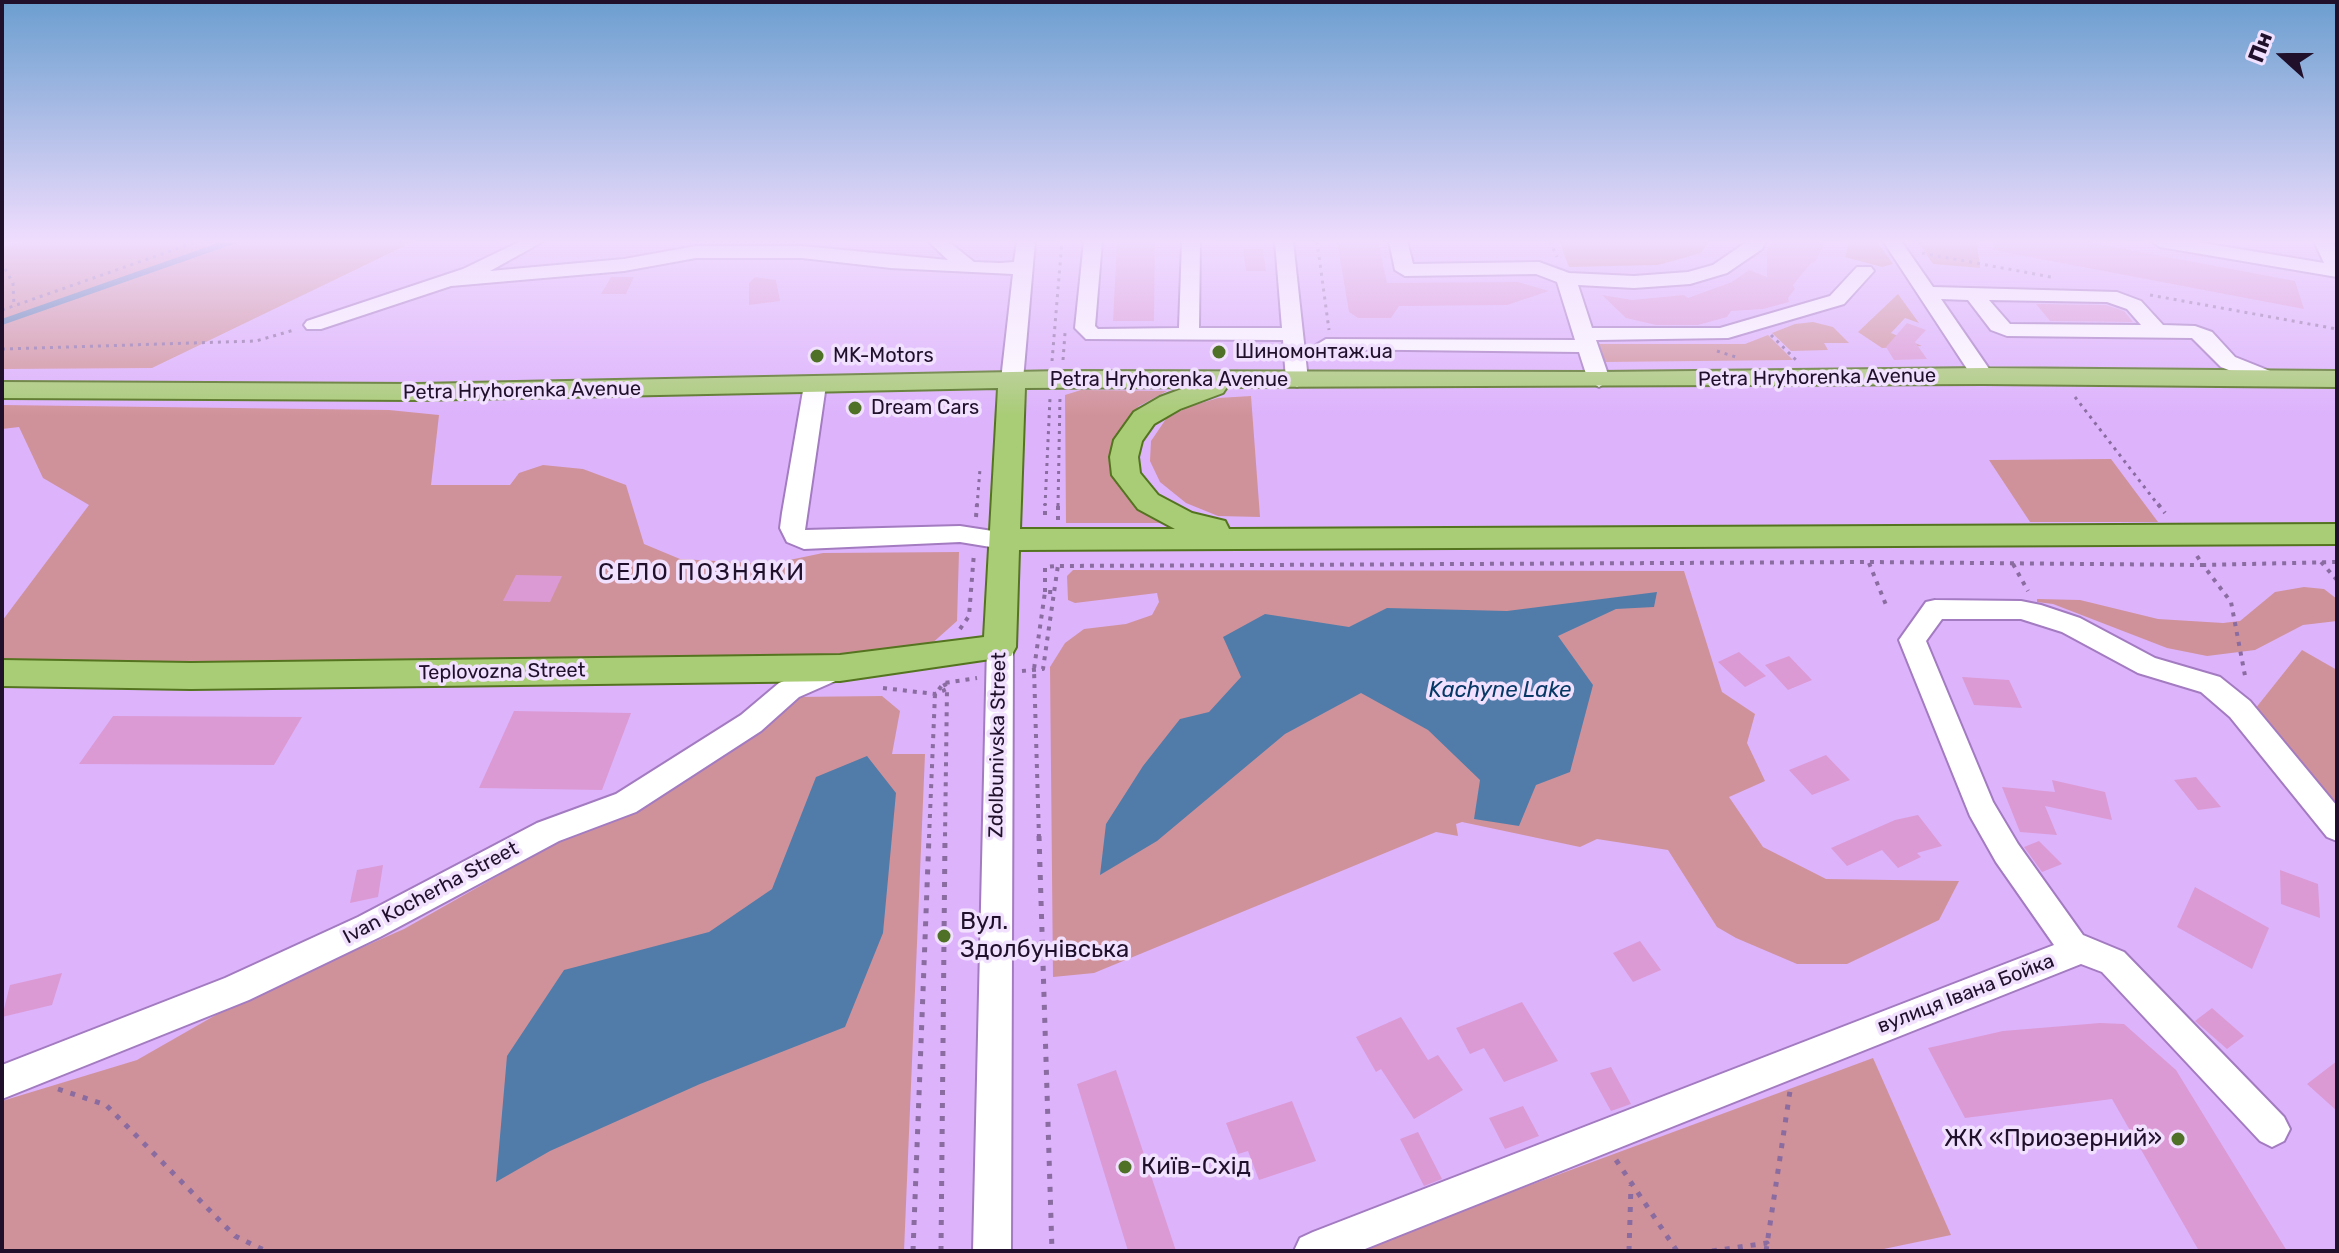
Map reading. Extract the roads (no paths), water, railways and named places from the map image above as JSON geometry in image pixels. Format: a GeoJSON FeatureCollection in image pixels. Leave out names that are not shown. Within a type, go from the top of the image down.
{"type":"FeatureCollection","features":[{"type":"Feature","properties":{"kind":"main road","name":"Petra Hryhorenka Avenue"},"geometry":{"type":"LineString","coordinates":[[2,390],[417,392],[1012,380],[1599,380],[2227,370],[2267,378],[2330,380]]}},
{"type":"Feature","properties":{"kind":"main road","name":"Zdolbunivska Street"},"geometry":{"type":"LineString","coordinates":[[1000,647],[989,538],[1012,380]]}},
{"type":"Feature","properties":{"kind":"main road"},"geometry":{"type":"LineString","coordinates":[[1240,380],[1197,391],[1144,418],[1128,440],[1124,457],[1126,475],[1148,502],[1184,521],[1253,537]]}},
{"type":"Feature","properties":{"kind":"main road"},"geometry":{"type":"LineString","coordinates":[[989,538],[2337,534]]}},
{"type":"Feature","properties":{"kind":"main road","name":"Teplovozna Street"},"geometry":{"type":"LineString","coordinates":[[2,673],[191,676],[840,668],[1000,647]]}},
{"type":"Feature","properties":{"kind":"street"},"geometry":{"type":"LineString","coordinates":[[314,325],[392,299]]}},
{"type":"Feature","properties":{"kind":"street","name":"Zdolbunivska Street"},"geometry":{"type":"LineString","coordinates":[[1012,380],[1020,299]]}},
{"type":"Feature","properties":{"kind":"street"},"geometry":{"type":"LineString","coordinates":[[1088,299],[1085,328],[1087,332],[1101,336],[1291,334]]}},
{"type":"Feature","properties":{"kind":"street"},"geometry":{"type":"LineString","coordinates":[[1189,335],[1190,299]]}},
{"type":"Feature","properties":{"kind":"street"},"geometry":{"type":"LineString","coordinates":[[1288,299],[1297,380]]}},
{"type":"Feature","properties":{"kind":"street"},"geometry":{"type":"LineString","coordinates":[[1573,299],[1599,380]]}},
{"type":"Feature","properties":{"kind":"street"},"geometry":{"type":"LineString","coordinates":[[1321,338],[1588,340],[1721,334],[1837,299]]}},
{"type":"Feature","properties":{"kind":"street"},"geometry":{"type":"LineString","coordinates":[[1933,299],[1983,376]]}},
{"type":"Feature","properties":{"kind":"street"},"geometry":{"type":"LineString","coordinates":[[1976,299],[1998,326],[2007,330],[2200,334],[2227,370]]}},
{"type":"Feature","properties":{"kind":"street"},"geometry":{"type":"LineString","coordinates":[[2119,299],[2134,305],[2157,331]]}},
{"type":"Feature","properties":{"kind":"street"},"geometry":{"type":"LineString","coordinates":[[815,385],[792,528],[796,536],[804,540],[989,538]]}},
{"type":"Feature","properties":{"kind":"street","name":"вулиця Івана Бойка"},"geometry":{"type":"LineString","coordinates":[[1313,1251],[2070,954],[2072,948],[1980,807],[1912,640],[1935,609],[2021,610],[2041,615],[2071,625],[2147,666],[2210,684],[2240,709],[2337,828]]}},
{"type":"Feature","properties":{"kind":"street","name":"Zdolbunivska Street"},"geometry":{"type":"LineString","coordinates":[[992,1251],[1000,647]]}},
{"type":"Feature","properties":{"kind":"street","name":"Ivan Kocherha Street"},"geometry":{"type":"LineString","coordinates":[[10,1079],[237,989],[369,927],[548,832],[626,803],[751,723],[789,690],[840,668]]}},
{"type":"Feature","properties":{"kind":"street"},"geometry":{"type":"LineString","coordinates":[[2072,948],[2092,951],[2113,962],[2272,1129]]}},
{"type":"Feature","properties":{"kind":"water","name":"Kachyne Lake"},"geometry":{"type":"Polygon","coordinates":[[[1657,592],[1654,607],[1616,609],[1558,636],[1593,685],[1570,772],[1536,785],[1519,826],[1474,819],[1480,780],[1428,730],[1361,693],[1285,734],[1157,841],[1100,875],[1106,824],[1143,766],[1180,719],[1209,712],[1241,677],[1223,637],[1265,614],[1349,627],[1387,608],[1507,611],[1657,592]]]}},
{"type":"Feature","properties":{"kind":"water"},"geometry":{"type":"Polygon","coordinates":[[[867,756],[896,793],[883,933],[845,1027],[700,1084],[550,1151],[496,1182],[507,1056],[564,970],[709,932],[772,889],[816,777],[867,756]]]}},
{"type":"Feature","properties":{"kind":"waterway"},"geometry":{"type":"LineString","coordinates":[[2,322],[66,299]]}},
{"type":"Feature","properties":{"kind":"place","name":"Шиномонтаж.ua"},"geometry":{"type":"Point","coordinates":[1219,352]}},
{"type":"Feature","properties":{"kind":"place","name":"MK-Motors"},"geometry":{"type":"Point","coordinates":[817,356]}},
{"type":"Feature","properties":{"kind":"place","name":"Dream Cars"},"geometry":{"type":"Point","coordinates":[855,408]}},
{"type":"Feature","properties":{"kind":"place","name":"Вул. Здолбунівська"},"geometry":{"type":"Point","coordinates":[944,936]}},
{"type":"Feature","properties":{"kind":"place","name":"ЖК «Приозерний»"},"geometry":{"type":"Point","coordinates":[2178,1139]}},
{"type":"Feature","properties":{"kind":"place","name":"Київ-Схід"},"geometry":{"type":"Point","coordinates":[1125,1167]}},
{"type":"Feature","properties":{"kind":"district","name":"СЕЛО ПОЗНЯКИ"},"geometry":{"type":"Point","coordinates":[702,573]}}]}
